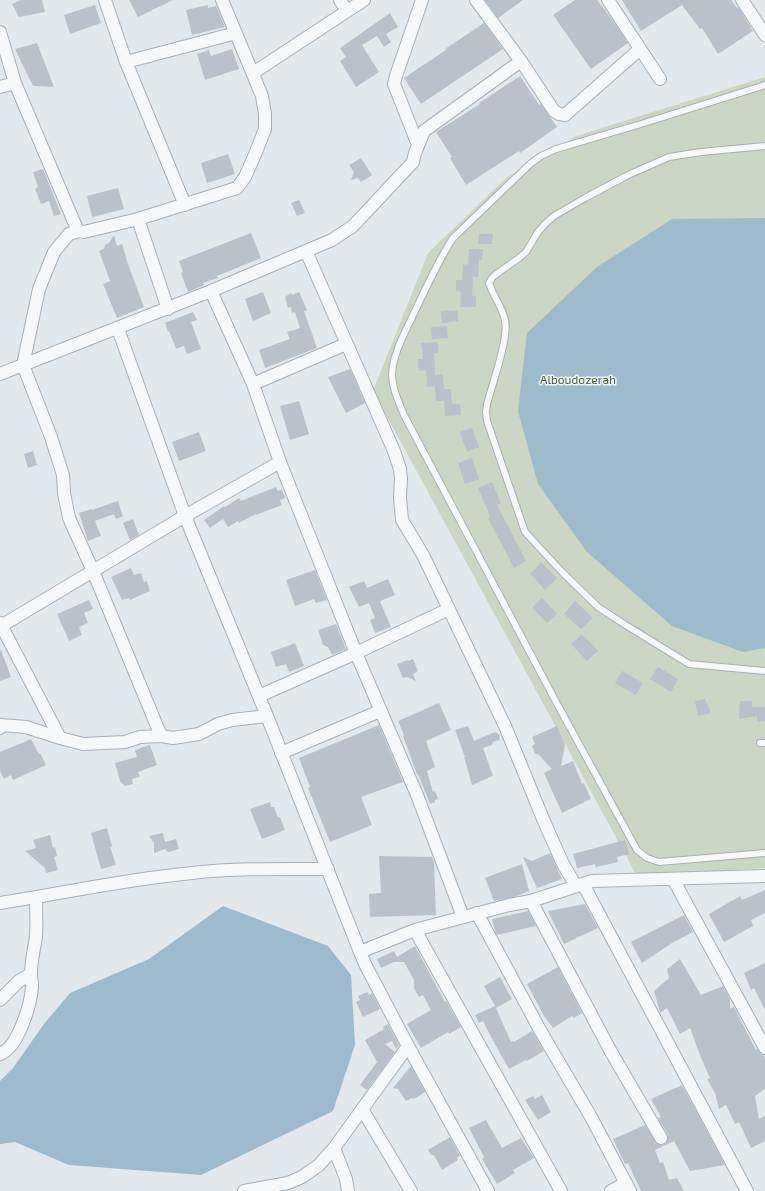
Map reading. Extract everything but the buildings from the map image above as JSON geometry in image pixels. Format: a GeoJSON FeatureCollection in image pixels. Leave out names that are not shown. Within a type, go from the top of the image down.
{"type":"FeatureCollection","features":[{"type":"Feature","properties":{"kind":"street"},"geometry":{"type":"LineString","coordinates":[[105,0],[126,62],[185,205]]}},
{"type":"Feature","properties":{"kind":"street"},"geometry":{"type":"LineString","coordinates":[[160,736],[93,571],[69,518],[64,493],[63,475],[23,365],[38,289],[54,252],[69,234],[84,232],[138,219],[185,205],[237,188],[244,177],[264,129],[266,114],[262,96],[222,0]]}},
{"type":"Feature","properties":{"kind":"street"},"geometry":{"type":"LineString","coordinates":[[340,0],[347,11]]}},
{"type":"Feature","properties":{"kind":"street"},"geometry":{"type":"LineString","coordinates":[[253,73],[364,0]]}},
{"type":"Feature","properties":{"kind":"street"},"geometry":{"type":"LineString","coordinates":[[418,145],[394,84],[422,0]]}},
{"type":"Feature","properties":{"kind":"street"},"geometry":{"type":"LineString","coordinates":[[476,0],[521,61],[554,111],[559,114],[565,115],[640,49]]}},
{"type":"Feature","properties":{"kind":"street"},"geometry":{"type":"LineString","coordinates":[[608,0],[660,79]]}},
{"type":"Feature","properties":{"kind":"street"},"geometry":{"type":"LineString","coordinates":[[742,0],[765,35]]}},
{"type":"Feature","properties":{"kind":"street"},"geometry":{"type":"LineString","coordinates":[[0,32],[15,83],[76,229],[79,232]]}},
{"type":"Feature","properties":{"kind":"street"},"geometry":{"type":"LineString","coordinates":[[126,62],[236,33]]}},
{"type":"Feature","properties":{"kind":"street"},"geometry":{"type":"LineString","coordinates":[[0,374],[168,309],[332,240],[353,226],[413,162],[424,131],[521,61]]}},
{"type":"Feature","properties":{"kind":"street"},"geometry":{"type":"LineString","coordinates":[[0,87],[15,83]]}},
{"type":"Feature","properties":{"kind":"street"},"geometry":{"type":"LineString","coordinates":[[138,219],[168,309]]}},
{"type":"Feature","properties":{"kind":"street"},"geometry":{"type":"LineString","coordinates":[[306,251],[394,451],[400,469],[402,520],[423,555],[505,726],[542,819],[563,864],[579,885],[747,1191]]}},
{"type":"Feature","properties":{"kind":"street"},"geometry":{"type":"LineString","coordinates":[[212,291],[253,384],[280,462],[356,653],[417,795],[463,917]]}},
{"type":"Feature","properties":{"kind":"street"},"geometry":{"type":"LineString","coordinates":[[118,329],[185,516],[259,696],[366,966],[408,1046],[488,1191]]}},
{"type":"Feature","properties":{"kind":"street"},"geometry":{"type":"LineString","coordinates":[[253,384],[346,344]]}},
{"type":"Feature","properties":{"kind":"street"},"geometry":{"type":"LineString","coordinates":[[60,738],[1,624],[280,462]]}},
{"type":"Feature","properties":{"kind":"street"},"geometry":{"type":"LineString","coordinates":[[259,696],[356,653],[449,609]]}},
{"type":"Feature","properties":{"kind":"street"},"geometry":{"type":"LineString","coordinates":[[281,753],[380,711]]}},
{"type":"Feature","properties":{"kind":"street"},"geometry":{"type":"LineString","coordinates":[[0,728],[1,725],[26,727],[83,744],[125,742],[140,737],[160,736],[173,738],[199,734],[218,724],[232,720],[267,716]]}},
{"type":"Feature","properties":{"kind":"street"},"geometry":{"type":"LineString","coordinates":[[0,903],[145,878],[193,872],[250,869],[328,869]]}},
{"type":"Feature","properties":{"kind":"street"},"geometry":{"type":"LineString","coordinates":[[360,952],[415,930],[477,913],[531,901],[579,885],[601,880],[765,876]]}},
{"type":"Feature","properties":{"kind":"street"},"geometry":{"type":"LineString","coordinates":[[672,879],[765,1048]]}},
{"type":"Feature","properties":{"kind":"street"},"geometry":{"type":"LineString","coordinates":[[0,1054],[4,1053],[12,1044],[23,1025],[30,1002],[32,986],[31,974],[36,936],[36,897]]}},
{"type":"Feature","properties":{"kind":"street"},"geometry":{"type":"LineString","coordinates":[[531,901],[610,1050],[662,1138]]}},
{"type":"Feature","properties":{"kind":"street"},"geometry":{"type":"LineString","coordinates":[[477,913],[540,1030],[591,1117],[628,1187],[611,1191]]}},
{"type":"Feature","properties":{"kind":"street"},"geometry":{"type":"LineString","coordinates":[[415,930],[561,1191]]}},
{"type":"Feature","properties":{"kind":"street"},"geometry":{"type":"LineString","coordinates":[[0,1000],[19,981],[31,974]]}},
{"type":"Feature","properties":{"kind":"street"},"geometry":{"type":"LineString","coordinates":[[244,1191],[288,1183],[302,1177],[319,1165],[334,1148],[408,1046]]}},
{"type":"Feature","properties":{"kind":"street"},"geometry":{"type":"LineString","coordinates":[[362,1109],[411,1191]]}},
{"type":"Feature","properties":{"kind":"street"},"geometry":{"type":"LineString","coordinates":[[334,1148],[346,1179],[348,1191]]}},
{"type":"Feature","properties":{"kind":"lane"},"geometry":{"type":"LineString","coordinates":[[765,85],[556,149],[541,156],[453,238],[444,252],[402,340],[396,355],[392,374],[394,391],[404,415],[555,700],[637,850],[647,858],[659,862],[765,853]]}},
{"type":"Feature","properties":{"kind":"lane"},"geometry":{"type":"LineString","coordinates":[[765,146],[701,152],[664,158],[585,198],[545,224],[538,232],[526,252],[495,275],[489,283],[493,294],[500,304],[506,326],[486,412],[487,421],[525,532],[563,573],[598,607],[689,664],[765,671]]}},
{"type":"Feature","properties":{"kind":"green space","name":"Alboudozerah"},"geometry":{"type":"Polygon","coordinates":[[[765,77],[765,868],[637,876],[373,391],[428,253],[506,178],[576,136],[765,77]]]}},
{"type":"Feature","properties":{"kind":"water"},"geometry":{"type":"Polygon","coordinates":[[[765,218],[765,648],[743,652],[672,626],[587,552],[538,484],[518,411],[527,333],[597,267],[672,219],[765,218]]]}},
{"type":"Feature","properties":{"kind":"water"},"geometry":{"type":"Polygon","coordinates":[[[223,906],[328,946],[351,975],[355,1045],[333,1111],[201,1175],[69,1165],[15,1142],[0,1144],[0,1081],[13,1068],[44,1024],[70,993],[149,959],[223,906]]]}}]}
